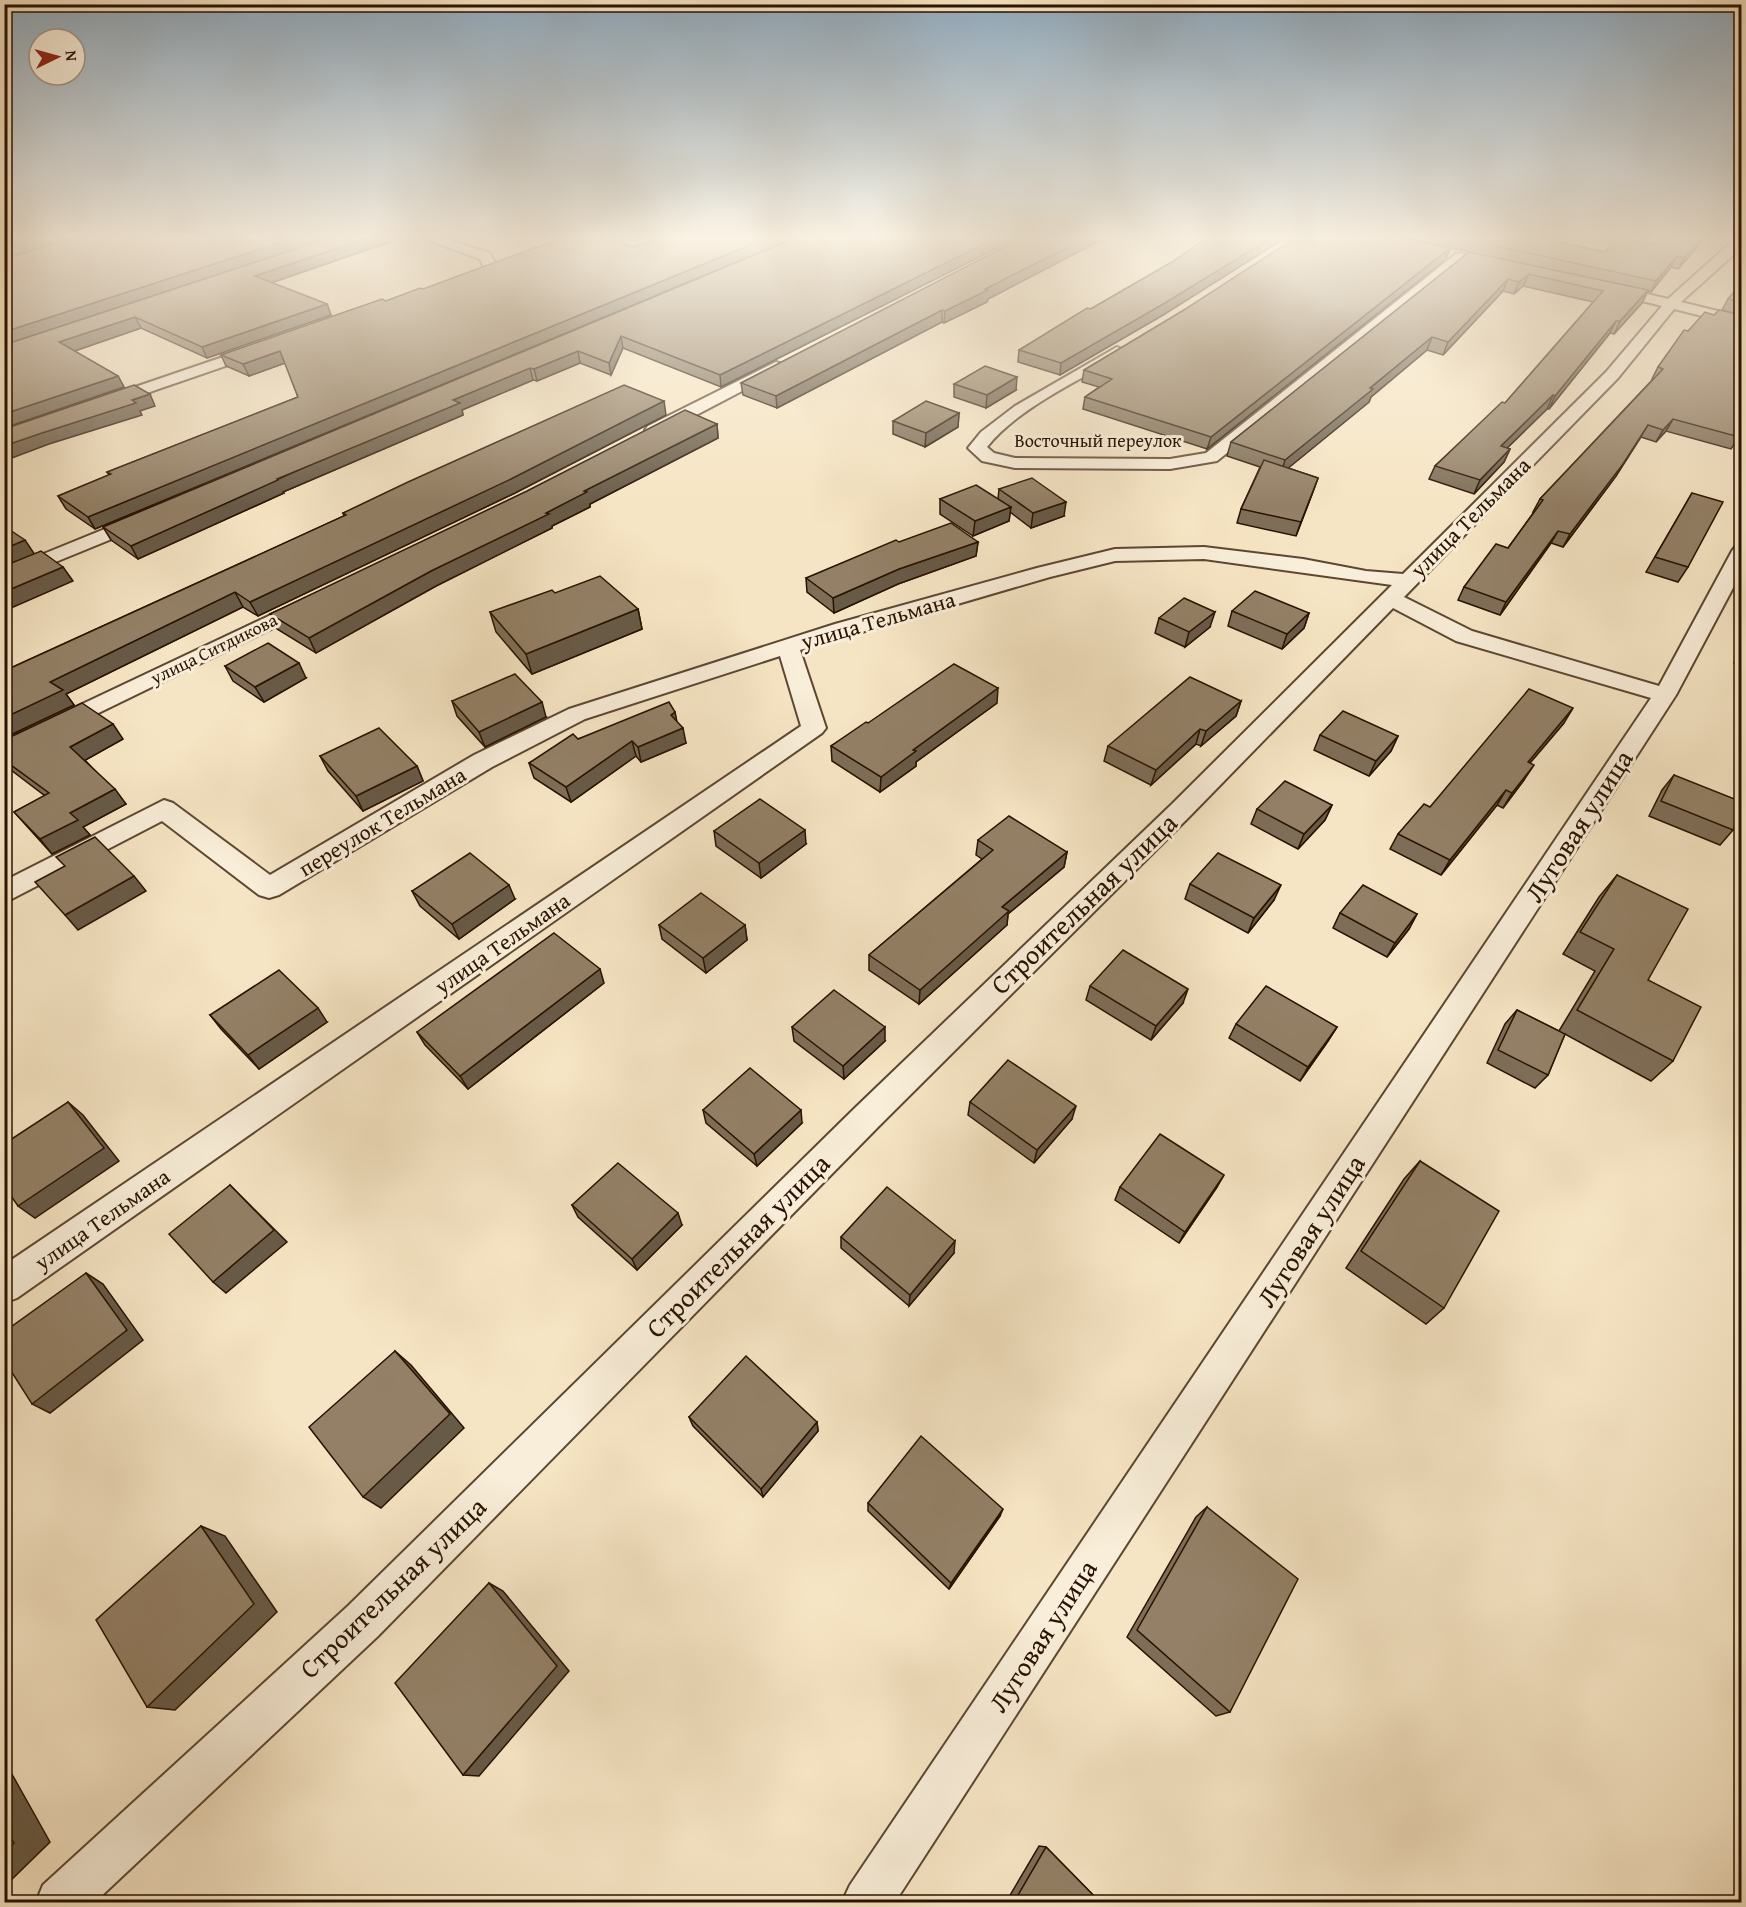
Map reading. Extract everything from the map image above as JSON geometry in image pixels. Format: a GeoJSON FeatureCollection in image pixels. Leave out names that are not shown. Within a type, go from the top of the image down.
{"type":"FeatureCollection","features":[{"type":"Feature","properties":{"kind":"street","name":"Восточный переулок"},"geometry":{"type":"LineString","coordinates":[[1134,342],[1012,415],[982,440],[978,448],[988,456],[1015,463],[1170,464],[1210,457],[1378,327]]}},
{"type":"Feature","properties":{"kind":"street","name":"улица Тельмана"},"geometry":{"type":"LineString","coordinates":[[4,1286],[814,728],[788,647],[1044,572],[1115,555],[1204,552],[1303,565],[1366,577],[1399,589],[1612,375],[1652,327]]}},
{"type":"Feature","properties":{"kind":"street"},"geometry":{"type":"LineString","coordinates":[[92,407],[278,342]]}},
{"type":"Feature","properties":{"kind":"street"},"geometry":{"type":"LineString","coordinates":[[640,437],[789,360]]}},
{"type":"Feature","properties":{"kind":"street"},"geometry":{"type":"LineString","coordinates":[[4,577],[159,513]]}},
{"type":"Feature","properties":{"kind":"street","name":"Луговая улица"},"geometry":{"type":"LineString","coordinates":[[867,1902],[1665,695],[1742,551]]}},
{"type":"Feature","properties":{"kind":"street"},"geometry":{"type":"LineString","coordinates":[[1399,589],[1464,636],[1665,695]]}},
{"type":"Feature","properties":{"kind":"street","name":"Строительная улица"},"geometry":{"type":"LineString","coordinates":[[60,1902],[363,1621],[867,1117],[1180,811],[1399,589]]}},
{"type":"Feature","properties":{"kind":"street","name":"улица Ситдикова"},"geometry":{"type":"LineString","coordinates":[[4,751],[322,597]]}},
{"type":"Feature","properties":{"kind":"street","name":"переулок Тельмана"},"geometry":{"type":"LineString","coordinates":[[4,893],[164,809],[269,888],[483,761],[577,714],[788,647]]}},
{"type":"Feature","properties":{"kind":"building"},"geometry":{"type":"Polygon","coordinates":[[[4,327],[19,327],[4,332],[4,327]]]}},
{"type":"Feature","properties":{"kind":"building"},"geometry":{"type":"Polygon","coordinates":[[[59,327],[105,327],[59,342],[118,376],[4,414],[4,345],[59,327]]]}},
{"type":"Feature","properties":{"kind":"building"},"geometry":{"type":"Polygon","coordinates":[[[157,327],[260,327],[202,347],[157,327]]]}},
{"type":"Feature","properties":{"kind":"building"},"geometry":{"type":"Polygon","coordinates":[[[302,327],[550,327],[88,517],[58,496],[111,474],[107,472],[298,397],[280,351],[243,364],[221,355],[302,327]]]}},
{"type":"Feature","properties":{"kind":"building"},"geometry":{"type":"Polygon","coordinates":[[[582,327],[817,327],[720,375],[621,336],[609,363],[578,351],[534,369],[530,368],[453,400],[460,403],[277,479],[131,546],[103,527],[582,327]]]}},
{"type":"Feature","properties":{"kind":"building"},"geometry":{"type":"Polygon","coordinates":[[[850,327],[909,327],[776,396],[741,383],[850,327]]]}},
{"type":"Feature","properties":{"kind":"building"},"geometry":{"type":"Polygon","coordinates":[[[1056,327],[1123,327],[1061,363],[1019,350],[1056,327]]]}},
{"type":"Feature","properties":{"kind":"building"},"geometry":{"type":"Polygon","coordinates":[[[1156,327],[1350,327],[1211,437],[1085,397],[1112,379],[1084,370],[1156,327]]]}},
{"type":"Feature","properties":{"kind":"building"},"geometry":{"type":"Polygon","coordinates":[[[1375,327],[1462,327],[1448,342],[1432,337],[1370,388],[1373,389],[1285,460],[1231,442],[1375,327]]]}},
{"type":"Feature","properties":{"kind":"building"},"geometry":{"type":"Polygon","coordinates":[[[1572,327],[1611,327],[1555,396],[1553,395],[1501,446],[1510,449],[1480,480],[1435,466],[1502,402],[1505,403],[1572,327]]]}},
{"type":"Feature","properties":{"kind":"building"},"geometry":{"type":"Polygon","coordinates":[[[1692,327],[1742,327],[1742,433],[1739,437],[1673,419],[1663,430],[1648,425],[1623,464],[1570,534],[1558,531],[1506,602],[1464,587],[1496,544],[1508,548],[1543,500],[1540,499],[1663,369],[1658,367],[1684,330],[1688,331],[1692,327]]]}},
{"type":"Feature","properties":{"kind":"building"},"geometry":{"type":"Polygon","coordinates":[[[985,366],[1017,377],[987,395],[954,384],[985,366]]]}},
{"type":"Feature","properties":{"kind":"building"},"geometry":{"type":"Polygon","coordinates":[[[134,385],[150,394],[132,400],[136,403],[4,446],[4,429],[134,385]]]}},
{"type":"Feature","properties":{"kind":"building"},"geometry":{"type":"Polygon","coordinates":[[[624,385],[664,401],[511,479],[250,602],[235,592],[50,682],[63,690],[4,718],[4,671],[346,515],[343,513],[408,482],[624,385]]]}},
{"type":"Feature","properties":{"kind":"building"},"geometry":{"type":"Polygon","coordinates":[[[926,401],[959,413],[926,433],[893,421],[926,401]]]}},
{"type":"Feature","properties":{"kind":"building"},"geometry":{"type":"Polygon","coordinates":[[[685,410],[717,424],[584,491],[587,492],[546,513],[549,514],[431,571],[309,638],[270,614],[527,491],[685,410]]]}},
{"type":"Feature","properties":{"kind":"building"},"geometry":{"type":"Polygon","coordinates":[[[1264,460],[1318,478],[1301,522],[1241,509],[1264,460]]]}},
{"type":"Feature","properties":{"kind":"building"},"geometry":{"type":"Polygon","coordinates":[[[1032,478],[1066,502],[1033,513],[999,489],[1032,478]]]}},
{"type":"Feature","properties":{"kind":"building"},"geometry":{"type":"Polygon","coordinates":[[[976,485],[1011,507],[975,521],[940,499],[976,485]]]}},
{"type":"Feature","properties":{"kind":"building"},"geometry":{"type":"Polygon","coordinates":[[[1692,493],[1723,502],[1688,567],[1655,557],[1692,493]]]}},
{"type":"Feature","properties":{"kind":"building"},"geometry":{"type":"Polygon","coordinates":[[[951,523],[978,542],[899,569],[833,598],[806,578],[896,540],[899,542],[951,523]]]}},
{"type":"Feature","properties":{"kind":"building"},"geometry":{"type":"Polygon","coordinates":[[[4,526],[25,540],[4,549],[4,526]]]}},
{"type":"Feature","properties":{"kind":"building"},"geometry":{"type":"Polygon","coordinates":[[[41,551],[63,567],[4,592],[4,566],[41,551]]]}},
{"type":"Feature","properties":{"kind":"building"},"geometry":{"type":"Polygon","coordinates":[[[600,576],[638,609],[526,654],[490,612],[552,590],[555,593],[600,576]]]}},
{"type":"Feature","properties":{"kind":"building"},"geometry":{"type":"Polygon","coordinates":[[[1255,591],[1309,613],[1287,634],[1232,611],[1255,591]]]}},
{"type":"Feature","properties":{"kind":"building"},"geometry":{"type":"Polygon","coordinates":[[[1184,598],[1215,612],[1189,632],[1159,618],[1184,598]]]}},
{"type":"Feature","properties":{"kind":"building"},"geometry":{"type":"Polygon","coordinates":[[[268,643],[299,663],[255,687],[225,666],[268,643]]]}},
{"type":"Feature","properties":{"kind":"building"},"geometry":{"type":"Polygon","coordinates":[[[954,664],[998,688],[913,750],[916,751],[881,777],[831,746],[866,722],[868,723],[954,664]]]}},
{"type":"Feature","properties":{"kind":"building"},"geometry":{"type":"Polygon","coordinates":[[[515,674],[542,702],[479,732],[452,701],[515,674]]]}},
{"type":"Feature","properties":{"kind":"building"},"geometry":{"type":"Polygon","coordinates":[[[1190,677],[1241,701],[1206,731],[1200,729],[1156,770],[1108,746],[1190,677]]]}},
{"type":"Feature","properties":{"kind":"building"},"geometry":{"type":"Polygon","coordinates":[[[1529,689],[1573,708],[1528,762],[1534,765],[1512,793],[1506,790],[1450,860],[1398,834],[1424,804],[1430,807],[1529,689]]]}},
{"type":"Feature","properties":{"kind":"building"},"geometry":{"type":"Polygon","coordinates":[[[669,702],[675,712],[671,715],[683,728],[638,747],[632,741],[566,787],[529,763],[573,734],[578,739],[669,702]]]}},
{"type":"Feature","properties":{"kind":"building"},"geometry":{"type":"Polygon","coordinates":[[[82,703],[113,724],[70,747],[115,789],[70,813],[78,820],[40,839],[14,812],[49,793],[4,760],[4,740],[82,703]]]}},
{"type":"Feature","properties":{"kind":"building"},"geometry":{"type":"Polygon","coordinates":[[[1343,711],[1398,736],[1376,761],[1320,735],[1343,711]]]}},
{"type":"Feature","properties":{"kind":"building"},"geometry":{"type":"Polygon","coordinates":[[[379,728],[417,766],[356,796],[320,756],[379,728]]]}},
{"type":"Feature","properties":{"kind":"building"},"geometry":{"type":"Polygon","coordinates":[[[1674,775],[1742,802],[1742,808],[1733,830],[1661,801],[1674,775]]]}},
{"type":"Feature","properties":{"kind":"building"},"geometry":{"type":"Polygon","coordinates":[[[1285,781],[1332,805],[1304,834],[1257,809],[1285,781]]]}},
{"type":"Feature","properties":{"kind":"building"},"geometry":{"type":"Polygon","coordinates":[[[760,799],[805,830],[759,863],[714,831],[760,799]]]}},
{"type":"Feature","properties":{"kind":"building"},"geometry":{"type":"Polygon","coordinates":[[[1009,816],[1067,852],[1002,907],[1009,911],[920,990],[869,955],[993,850],[978,840],[1009,816]]]}},
{"type":"Feature","properties":{"kind":"building"},"geometry":{"type":"Polygon","coordinates":[[[95,837],[134,876],[65,915],[35,882],[65,866],[56,857],[95,837]]]}},
{"type":"Feature","properties":{"kind":"building"},"geometry":{"type":"Polygon","coordinates":[[[470,853],[509,885],[452,924],[412,891],[470,853]]]}},
{"type":"Feature","properties":{"kind":"building"},"geometry":{"type":"Polygon","coordinates":[[[1218,853],[1281,885],[1254,918],[1190,884],[1218,853]]]}},
{"type":"Feature","properties":{"kind":"building"},"geometry":{"type":"Polygon","coordinates":[[[1617,875],[1688,909],[1648,980],[1701,1007],[1673,1061],[1577,1010],[1614,949],[1580,932],[1617,875]]]}},
{"type":"Feature","properties":{"kind":"building"},"geometry":{"type":"Polygon","coordinates":[[[1363,885],[1417,914],[1395,943],[1340,913],[1363,885]]]}},
{"type":"Feature","properties":{"kind":"building"},"geometry":{"type":"Polygon","coordinates":[[[701,893],[745,925],[703,958],[659,925],[701,893]]]}},
{"type":"Feature","properties":{"kind":"building"},"geometry":{"type":"Polygon","coordinates":[[[554,933],[600,969],[460,1076],[417,1032],[554,933]]]}},
{"type":"Feature","properties":{"kind":"building"},"geometry":{"type":"Polygon","coordinates":[[[1123,950],[1188,989],[1156,1026],[1090,986],[1123,950]]]}},
{"type":"Feature","properties":{"kind":"building"},"geometry":{"type":"Polygon","coordinates":[[[279,970],[318,1008],[248,1055],[210,1015],[279,970]]]}},
{"type":"Feature","properties":{"kind":"building"},"geometry":{"type":"Polygon","coordinates":[[[1266,986],[1337,1027],[1308,1067],[1236,1024],[1266,986]]]}},
{"type":"Feature","properties":{"kind":"building"},"geometry":{"type":"Polygon","coordinates":[[[834,990],[885,1027],[843,1066],[792,1027],[834,990]]]}},
{"type":"Feature","properties":{"kind":"building"},"geometry":{"type":"Polygon","coordinates":[[[1517,1010],[1565,1034],[1548,1075],[1498,1050],[1517,1010]]]}},
{"type":"Feature","properties":{"kind":"building"},"geometry":{"type":"Polygon","coordinates":[[[1008,1060],[1076,1106],[1037,1150],[970,1102],[1008,1060]]]}},
{"type":"Feature","properties":{"kind":"building"},"geometry":{"type":"Polygon","coordinates":[[[750,1068],[801,1110],[754,1154],[703,1110],[750,1068]]]}},
{"type":"Feature","properties":{"kind":"building"},"geometry":{"type":"Polygon","coordinates":[[[68,1102],[104,1148],[18,1206],[4,1186],[4,1144],[68,1102]]]}},
{"type":"Feature","properties":{"kind":"building"},"geometry":{"type":"Polygon","coordinates":[[[1160,1134],[1224,1175],[1185,1232],[1120,1187],[1160,1134]]]}},
{"type":"Feature","properties":{"kind":"building"},"geometry":{"type":"Polygon","coordinates":[[[1420,1161],[1499,1211],[1444,1308],[1361,1251],[1420,1161]]]}},
{"type":"Feature","properties":{"kind":"building"},"geometry":{"type":"Polygon","coordinates":[[[618,1163],[678,1213],[632,1259],[572,1205],[618,1163]]]}},
{"type":"Feature","properties":{"kind":"building"},"geometry":{"type":"Polygon","coordinates":[[[230,1185],[274,1230],[213,1282],[169,1234],[230,1185]]]}},
{"type":"Feature","properties":{"kind":"building"},"geometry":{"type":"Polygon","coordinates":[[[887,1187],[955,1241],[910,1295],[841,1237],[887,1187]]]}},
{"type":"Feature","properties":{"kind":"building"},"geometry":{"type":"Polygon","coordinates":[[[86,1273],[127,1330],[32,1404],[4,1360],[4,1332],[86,1273]]]}},
{"type":"Feature","properties":{"kind":"building"},"geometry":{"type":"Polygon","coordinates":[[[395,1351],[450,1414],[363,1497],[309,1427],[395,1351]]]}},
{"type":"Feature","properties":{"kind":"building"},"geometry":{"type":"Polygon","coordinates":[[[746,1356],[817,1422],[761,1489],[689,1417],[746,1356]]]}},
{"type":"Feature","properties":{"kind":"building"},"geometry":{"type":"Polygon","coordinates":[[[921,1436],[1003,1509],[951,1583],[868,1503],[921,1436]]]}},
{"type":"Feature","properties":{"kind":"building"},"geometry":{"type":"Polygon","coordinates":[[[1207,1507],[1298,1579],[1230,1712],[1137,1630],[1207,1507]]]}},
{"type":"Feature","properties":{"kind":"building"},"geometry":{"type":"Polygon","coordinates":[[[201,1526],[254,1604],[147,1707],[96,1620],[201,1526]]]}},
{"type":"Feature","properties":{"kind":"building"},"geometry":{"type":"Polygon","coordinates":[[[489,1583],[557,1666],[463,1775],[395,1683],[489,1583]]]}},
{"type":"Feature","properties":{"kind":"building"},"geometry":{"type":"Polygon","coordinates":[[[4,1825],[14,1843],[4,1853],[4,1825]]]}},
{"type":"Feature","properties":{"kind":"building"},"geometry":{"type":"Polygon","coordinates":[[[1046,1847],[1100,1902],[1014,1902],[1046,1847]]]}}]}
